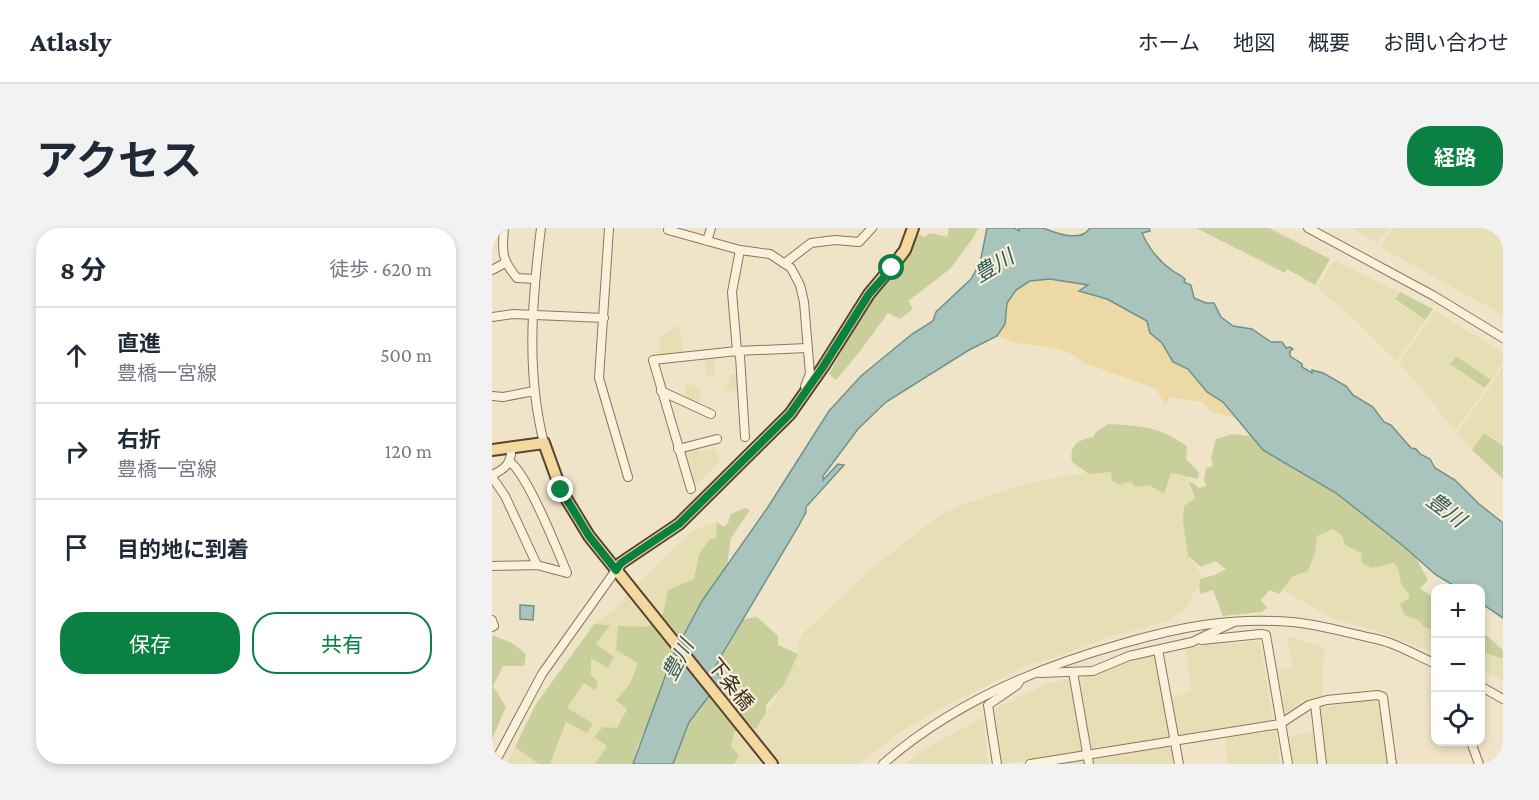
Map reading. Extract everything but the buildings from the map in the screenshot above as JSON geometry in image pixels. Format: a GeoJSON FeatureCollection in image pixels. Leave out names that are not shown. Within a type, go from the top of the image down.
{"type":"FeatureCollection","features":[{"type":"Feature","properties":{"kind":"main road"},"geometry":{"type":"LineString","coordinates":[[616,570],[621,563],[679,524],[790,414],[869,294],[905,249],[913,228]]}},
{"type":"Feature","properties":{"kind":"main road"},"geometry":{"type":"LineString","coordinates":[[492,450],[544,444]]}},
{"type":"Feature","properties":{"kind":"main road","name":"下条橋"},"geometry":{"type":"LineString","coordinates":[[544,444],[568,504],[589,536],[772,764]]}},
{"type":"Feature","properties":{"kind":"street"},"geometry":{"type":"LineString","coordinates":[[504,228],[502,249],[505,263],[517,278],[535,279]]}},
{"type":"Feature","properties":{"kind":"street"},"geometry":{"type":"LineString","coordinates":[[541,228],[535,279],[534,391],[544,444]]}},
{"type":"Feature","properties":{"kind":"street"},"geometry":{"type":"LineString","coordinates":[[609,228],[599,378],[628,477]]}},
{"type":"Feature","properties":{"kind":"street"},"geometry":{"type":"LineString","coordinates":[[707,242],[711,228]]}},
{"type":"Feature","properties":{"kind":"street"},"geometry":{"type":"LineString","coordinates":[[785,263],[811,243],[836,240],[860,242],[872,228]]}},
{"type":"Feature","properties":{"kind":"street"},"geometry":{"type":"LineString","coordinates":[[1308,228],[1434,296],[1503,338]]}},
{"type":"Feature","properties":{"kind":"street"},"geometry":{"type":"LineString","coordinates":[[668,230],[740,250],[770,254],[785,263],[797,276],[810,374],[790,414]]}},
{"type":"Feature","properties":{"kind":"street"},"geometry":{"type":"LineString","coordinates":[[740,250],[732,292],[737,351],[740,356],[745,437]]}},
{"type":"Feature","properties":{"kind":"street"},"geometry":{"type":"LineString","coordinates":[[492,270],[505,263]]}},
{"type":"Feature","properties":{"kind":"street"},"geometry":{"type":"LineString","coordinates":[[492,317],[534,314],[604,318]]}},
{"type":"Feature","properties":{"kind":"street"},"geometry":{"type":"LineString","coordinates":[[691,489],[653,360],[737,351],[807,348]]}},
{"type":"Feature","properties":{"kind":"street"},"geometry":{"type":"LineString","coordinates":[[492,396],[503,397],[534,391]]}},
{"type":"Feature","properties":{"kind":"street"},"geometry":{"type":"LineString","coordinates":[[661,392],[711,414]]}},
{"type":"Feature","properties":{"kind":"street"},"geometry":{"type":"LineString","coordinates":[[678,449],[717,439]]}},
{"type":"Feature","properties":{"kind":"street"},"geometry":{"type":"LineString","coordinates":[[512,448],[510,462],[492,476],[505,496],[537,565]]}},
{"type":"Feature","properties":{"kind":"street"},"geometry":{"type":"LineString","coordinates":[[492,566],[537,565],[567,573],[527,485],[510,462]]}},
{"type":"Feature","properties":{"kind":"street"},"geometry":{"type":"LineString","coordinates":[[494,764],[534,688],[616,570]]}},
{"type":"Feature","properties":{"kind":"street"},"geometry":{"type":"LineString","coordinates":[[492,620],[494,626],[492,627]]}},
{"type":"Feature","properties":{"kind":"street"},"geometry":{"type":"LineString","coordinates":[[1192,642],[1236,621]]}},
{"type":"Feature","properties":{"kind":"street"},"geometry":{"type":"LineString","coordinates":[[883,764],[935,724],[971,702],[1032,673],[1087,653],[1170,630],[1202,624],[1236,621],[1292,622],[1320,626],[1389,642],[1431,662]]}},
{"type":"Feature","properties":{"kind":"street"},"geometry":{"type":"LineString","coordinates":[[1032,673],[1093,670],[1129,657],[1203,639],[1266,635],[1288,764]]}},
{"type":"Feature","properties":{"kind":"street"},"geometry":{"type":"LineString","coordinates":[[1158,650],[1179,764]]}},
{"type":"Feature","properties":{"kind":"street"},"geometry":{"type":"LineString","coordinates":[[1073,672],[1089,764]]}},
{"type":"Feature","properties":{"kind":"street"},"geometry":{"type":"LineString","coordinates":[[997,764],[988,705],[1017,685],[1021,679]]}},
{"type":"Feature","properties":{"kind":"street"},"geometry":{"type":"LineString","coordinates":[[1485,689],[1503,699]]}},
{"type":"Feature","properties":{"kind":"street"},"geometry":{"type":"LineString","coordinates":[[1030,764],[1280,724],[1315,704],[1328,700],[1378,695],[1383,697],[1392,764]]}},
{"type":"Feature","properties":{"kind":"street"},"geometry":{"type":"LineString","coordinates":[[1315,704],[1322,764]]}},
{"type":"Feature","properties":{"kind":"street"},"geometry":{"type":"LineString","coordinates":[[1473,746],[1479,764]]}},
{"type":"Feature","properties":{"kind":"shaded area"},"geometry":{"type":"Polygon","coordinates":[[[1352,228],[1388,228],[1376,242],[1352,228]]]}},
{"type":"Feature","properties":{"kind":"shaded area"},"geometry":{"type":"Polygon","coordinates":[[[1394,228],[1486,228],[1503,240],[1503,315],[1382,248],[1394,228]]]}},
{"type":"Feature","properties":{"kind":"shaded area"},"geometry":{"type":"Polygon","coordinates":[[[1336,261],[1399,292],[1394,300],[1425,321],[1397,361],[1349,314],[1318,289],[1332,263],[1336,261]]]}},
{"type":"Feature","properties":{"kind":"shaded area"},"geometry":{"type":"Polygon","coordinates":[[[1435,311],[1503,353],[1503,362],[1491,380],[1456,355],[1450,364],[1485,389],[1455,431],[1399,363],[1435,311]]]}},
{"type":"Feature","properties":{"kind":"shaded area"},"geometry":{"type":"Polygon","coordinates":[[[679,325],[684,354],[655,356],[654,352],[661,351],[659,337],[679,325]]]}},
{"type":"Feature","properties":{"kind":"shaded area"},"geometry":{"type":"Polygon","coordinates":[[[715,355],[715,377],[709,377],[705,372],[705,356],[715,355]]]}},
{"type":"Feature","properties":{"kind":"shaded area"},"geometry":{"type":"Polygon","coordinates":[[[1503,367],[1503,443],[1484,432],[1472,449],[1457,433],[1503,367]]]}},
{"type":"Feature","properties":{"kind":"shaded area"},"geometry":{"type":"Polygon","coordinates":[[[739,373],[741,392],[724,390],[725,383],[729,383],[729,375],[739,373]]]}},
{"type":"Feature","properties":{"kind":"shaded area"},"geometry":{"type":"Polygon","coordinates":[[[685,383],[701,388],[698,407],[685,400],[685,383]]]}},
{"type":"Feature","properties":{"kind":"shaded area"},"geometry":{"type":"Polygon","coordinates":[[[697,446],[699,452],[715,448],[720,461],[693,487],[681,450],[697,446]]]}},
{"type":"Feature","properties":{"kind":"shaded area"},"geometry":{"type":"Polygon","coordinates":[[[1111,472],[1130,481],[1149,485],[1157,491],[1166,491],[1171,473],[1187,477],[1189,488],[1195,498],[1183,521],[1188,556],[1201,574],[1199,587],[1192,595],[1186,609],[1166,622],[1105,638],[1028,665],[903,730],[859,764],[734,764],[739,756],[731,746],[734,733],[748,723],[755,728],[766,713],[784,685],[798,654],[798,644],[803,633],[876,565],[939,516],[958,506],[1029,483],[1071,475],[1111,472]]]}},
{"type":"Feature","properties":{"kind":"shaded area"},"geometry":{"type":"Polygon","coordinates":[[[717,522],[716,539],[699,554],[694,579],[669,590],[663,614],[647,627],[630,684],[617,700],[627,709],[617,728],[594,737],[607,746],[595,764],[550,764],[567,722],[593,722],[567,708],[584,683],[595,689],[598,682],[591,675],[590,657],[614,657],[596,644],[609,625],[594,624],[615,609],[624,597],[693,530],[717,522]]]}},
{"type":"Feature","properties":{"kind":"shaded area"},"geometry":{"type":"Polygon","coordinates":[[[1333,529],[1342,536],[1345,545],[1361,553],[1372,568],[1394,563],[1423,626],[1431,630],[1431,651],[1380,632],[1333,619],[1282,589],[1292,576],[1303,571],[1315,553],[1317,536],[1333,529]]]}},
{"type":"Feature","properties":{"kind":"shaded area"},"geometry":{"type":"Polygon","coordinates":[[[1286,636],[1324,647],[1322,698],[1281,720],[1276,670],[1294,667],[1286,636]]]}},
{"type":"Feature","properties":{"kind":"shaded area"},"geometry":{"type":"Polygon","coordinates":[[[1260,641],[1273,721],[1178,737],[1172,697],[1191,692],[1186,647],[1260,641]]]}},
{"type":"Feature","properties":{"kind":"shaded area"},"geometry":{"type":"Polygon","coordinates":[[[1153,653],[1170,739],[1091,748],[1078,680],[1153,653]]]}},
{"type":"Feature","properties":{"kind":"shaded area"},"geometry":{"type":"Polygon","coordinates":[[[1485,653],[1503,659],[1503,680],[1485,672],[1485,653]]]}},
{"type":"Feature","properties":{"kind":"shaded area"},"geometry":{"type":"Polygon","coordinates":[[[1072,679],[1085,752],[1002,764],[994,709],[1049,683],[1072,679]]]}},
{"type":"Feature","properties":{"kind":"shaded area"},"geometry":{"type":"Polygon","coordinates":[[[1380,698],[1387,764],[1289,764],[1284,737],[1317,731],[1319,708],[1380,698]]]}},
{"type":"Feature","properties":{"kind":"shaded area"},"geometry":{"type":"Polygon","coordinates":[[[983,717],[988,764],[906,764],[918,753],[983,717]]]}},
{"type":"Feature","properties":{"kind":"shaded area"},"geometry":{"type":"Polygon","coordinates":[[[1276,731],[1280,764],[1227,764],[1225,737],[1276,731]]]}},
{"type":"Feature","properties":{"kind":"shaded area"},"geometry":{"type":"Polygon","coordinates":[[[1173,744],[1176,764],[1050,764],[1173,744]]]}},
{"type":"Feature","properties":{"kind":"shaded area"},"geometry":{"type":"Polygon","coordinates":[[[515,747],[539,764],[507,764],[515,747]]]}},
{"type":"Feature","properties":{"kind":"green space"},"geometry":{"type":"Polygon","coordinates":[[[949,228],[978,228],[950,269],[908,301],[913,309],[900,319],[888,313],[836,380],[829,374],[848,339],[857,314],[916,233],[924,237],[930,233],[947,237],[949,228]]]}},
{"type":"Feature","properties":{"kind":"green space"},"geometry":{"type":"Polygon","coordinates":[[[1196,228],[1269,228],[1330,259],[1315,285],[1287,269],[1285,273],[1196,228]]]}},
{"type":"Feature","properties":{"kind":"green space"},"geometry":{"type":"Polygon","coordinates":[[[1400,292],[1433,309],[1425,320],[1395,299],[1400,292]]]}},
{"type":"Feature","properties":{"kind":"green space"},"geometry":{"type":"Polygon","coordinates":[[[1456,356],[1491,380],[1485,388],[1450,364],[1456,356]]]}},
{"type":"Feature","properties":{"kind":"green space"},"geometry":{"type":"Polygon","coordinates":[[[1108,424],[1149,428],[1177,439],[1187,446],[1186,459],[1199,472],[1198,479],[1171,473],[1164,494],[1149,485],[1136,487],[1130,481],[1120,485],[1112,481],[1111,472],[1089,474],[1072,462],[1073,447],[1093,437],[1096,432],[1108,424]]]}},
{"type":"Feature","properties":{"kind":"green space"},"geometry":{"type":"Polygon","coordinates":[[[1484,433],[1503,444],[1503,479],[1472,450],[1484,433]]]}},
{"type":"Feature","properties":{"kind":"green space"},"geometry":{"type":"Polygon","coordinates":[[[1232,434],[1251,436],[1263,450],[1336,493],[1415,556],[1428,580],[1420,589],[1431,596],[1431,630],[1423,626],[1420,621],[1405,615],[1400,604],[1409,598],[1409,593],[1400,581],[1394,563],[1372,568],[1362,563],[1361,553],[1345,545],[1342,536],[1333,529],[1317,536],[1315,553],[1308,571],[1293,576],[1279,594],[1270,590],[1261,600],[1267,608],[1261,612],[1223,616],[1213,590],[1201,594],[1199,587],[1200,579],[1226,569],[1215,561],[1201,567],[1188,556],[1183,521],[1184,506],[1195,498],[1188,481],[1199,488],[1206,486],[1204,480],[1206,468],[1213,466],[1211,458],[1216,439],[1232,434]]]}},
{"type":"Feature","properties":{"kind":"green space"},"geometry":{"type":"Polygon","coordinates":[[[745,508],[750,510],[731,538],[727,566],[702,601],[688,628],[637,748],[633,764],[595,764],[607,746],[594,737],[603,727],[617,728],[627,709],[616,700],[630,684],[638,663],[616,650],[618,626],[647,627],[663,614],[668,590],[694,579],[699,554],[710,539],[716,539],[717,522],[724,527],[731,514],[745,508]]]}},
{"type":"Feature","properties":{"kind":"green space"},"geometry":{"type":"Polygon","coordinates":[[[757,617],[778,636],[778,645],[798,654],[784,685],[766,705],[766,713],[755,729],[748,723],[734,733],[731,746],[739,756],[734,764],[673,764],[689,722],[722,680],[714,670],[744,619],[757,617]]]}},
{"type":"Feature","properties":{"kind":"green space"},"geometry":{"type":"Polygon","coordinates":[[[594,624],[610,625],[596,644],[614,657],[608,668],[591,658],[591,675],[598,682],[595,690],[584,683],[567,708],[593,723],[587,733],[566,722],[550,764],[539,764],[515,747],[536,704],[594,624]]]}},
{"type":"Feature","properties":{"kind":"green space"},"geometry":{"type":"Polygon","coordinates":[[[1485,634],[1503,650],[1503,659],[1485,652],[1485,634]]]}},
{"type":"Feature","properties":{"kind":"green space"},"geometry":{"type":"Polygon","coordinates":[[[492,635],[512,643],[526,654],[524,666],[503,666],[493,686],[506,707],[492,739],[492,635]]]}},
{"type":"Feature","properties":{"kind":"sand"},"geometry":{"type":"Polygon","coordinates":[[[1050,279],[1089,285],[1079,291],[1107,299],[1147,321],[1150,333],[1162,343],[1173,362],[1188,369],[1207,392],[1223,402],[1237,419],[1210,411],[1203,402],[1169,397],[1166,406],[1155,388],[1084,363],[1072,354],[1050,347],[1017,343],[997,336],[1005,323],[1007,303],[1016,290],[1030,281],[1050,279]]]}},
{"type":"Feature","properties":{"kind":"water","name":"豊川"},"geometry":{"type":"Polygon","coordinates":[[[987,228],[1014,228],[1019,231],[1019,228],[1043,228],[1074,236],[1086,233],[1090,228],[1149,228],[1150,231],[1142,233],[1155,255],[1184,278],[1184,282],[1191,285],[1194,298],[1206,303],[1214,303],[1221,317],[1233,326],[1252,329],[1271,342],[1282,342],[1286,348],[1293,349],[1290,351],[1290,356],[1302,364],[1302,367],[1312,373],[1312,370],[1323,373],[1346,386],[1353,395],[1373,407],[1384,422],[1391,425],[1411,448],[1430,459],[1435,468],[1455,480],[1479,504],[1503,523],[1503,618],[1485,606],[1485,584],[1451,584],[1436,575],[1336,493],[1263,450],[1223,402],[1207,392],[1188,369],[1173,362],[1162,343],[1150,333],[1147,321],[1107,299],[1079,291],[1088,285],[1050,279],[1030,281],[1016,290],[1007,303],[1005,324],[997,336],[969,350],[886,402],[858,429],[823,476],[823,480],[838,464],[844,465],[806,507],[806,512],[798,527],[721,656],[714,670],[722,679],[689,722],[673,764],[633,764],[673,655],[702,601],[768,507],[829,411],[861,376],[912,334],[933,321],[936,312],[971,279],[980,263],[987,228]]]}},
{"type":"Feature","properties":{"kind":"water"},"geometry":{"type":"Polygon","coordinates":[[[520,605],[534,606],[533,620],[520,619],[520,605]]]}},
{"type":"Feature","properties":{"kind":"route"},"geometry":{"type":"LineString","coordinates":[[561,490],[589,536],[616,570],[621,563],[679,524],[790,414],[869,294],[892,268]]}}]}
